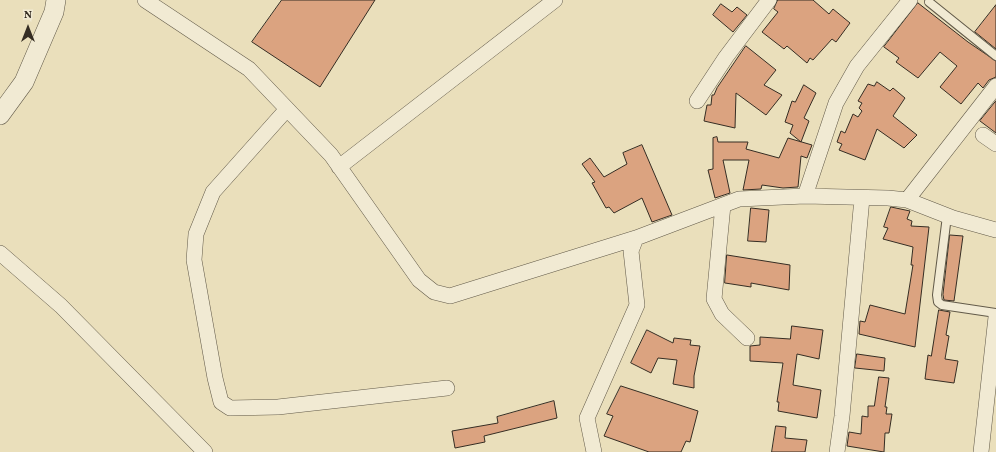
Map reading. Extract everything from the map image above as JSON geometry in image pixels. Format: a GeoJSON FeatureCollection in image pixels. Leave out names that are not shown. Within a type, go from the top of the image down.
{"type":"FeatureCollection","features":[{"type":"Feature","properties":{"kind":"street"},"geometry":{"type":"LineString","coordinates":[[0,115],[24,82],[54,12],[56,0]]}},
{"type":"Feature","properties":{"kind":"street"},"geometry":{"type":"LineString","coordinates":[[145,0],[249,69],[331,155],[419,280],[434,292],[450,296],[636,238],[738,199],[805,196],[888,198],[907,200],[947,216],[996,230]]}},
{"type":"Feature","properties":{"kind":"street"},"geometry":{"type":"LineString","coordinates":[[339,167],[555,0]]}},
{"type":"Feature","properties":{"kind":"street"},"geometry":{"type":"LineString","coordinates":[[697,101],[726,57],[769,0]]}},
{"type":"Feature","properties":{"kind":"street"},"geometry":{"type":"LineString","coordinates":[[805,196],[836,102],[857,66],[910,0]]}},
{"type":"Feature","properties":{"kind":"street"},"geometry":{"type":"LineString","coordinates":[[907,200],[996,86]]}},
{"type":"Feature","properties":{"kind":"street"},"geometry":{"type":"LineString","coordinates":[[287,109],[213,192],[196,234],[194,260],[215,378],[221,402],[230,408],[278,407],[447,388]]}},
{"type":"Feature","properties":{"kind":"street"},"geometry":{"type":"LineString","coordinates":[[983,135],[996,144]]}},
{"type":"Feature","properties":{"kind":"street"},"geometry":{"type":"LineString","coordinates":[[837,452],[842,416],[862,198]]}},
{"type":"Feature","properties":{"kind":"street"},"geometry":{"type":"LineString","coordinates":[[723,205],[714,300],[722,314],[747,338]]}},
{"type":"Feature","properties":{"kind":"street"},"geometry":{"type":"LineString","coordinates":[[594,452],[587,418],[637,305],[631,251],[636,238]]}},
{"type":"Feature","properties":{"kind":"street"},"geometry":{"type":"LineString","coordinates":[[0,254],[61,306],[205,452]]}},
{"type":"Feature","properties":{"kind":"street"},"geometry":{"type":"LineString","coordinates":[[982,452],[996,317]]}},
{"type":"Feature","properties":{"kind":"lane"},"geometry":{"type":"LineString","coordinates":[[929,2],[996,56]]}},
{"type":"Feature","properties":{"kind":"lane"},"geometry":{"type":"LineString","coordinates":[[947,216],[937,294],[938,302],[942,305],[996,313]]}},
{"type":"Feature","properties":{"kind":"building"},"geometry":{"type":"Polygon","coordinates":[[[282,0],[375,0],[320,87],[252,42],[282,0]]]}},
{"type":"Feature","properties":{"kind":"building"},"geometry":{"type":"Polygon","coordinates":[[[778,0],[813,0],[829,14],[833,9],[850,23],[836,42],[832,39],[813,60],[810,58],[807,63],[787,46],[784,49],[762,32],[778,12],[774,9],[778,0]]]}},
{"type":"Feature","properties":{"kind":"building"},"geometry":{"type":"Polygon","coordinates":[[[918,3],[968,42],[996,61],[996,77],[989,80],[983,88],[978,83],[961,104],[940,87],[957,66],[940,52],[918,78],[896,62],[899,58],[884,47],[918,3]]]}},
{"type":"Feature","properties":{"kind":"building"},"geometry":{"type":"Polygon","coordinates":[[[721,4],[732,12],[737,7],[747,15],[733,32],[713,15],[721,4]]]}},
{"type":"Feature","properties":{"kind":"building"},"geometry":{"type":"Polygon","coordinates":[[[996,5],[996,49],[975,32],[996,5]]]}},
{"type":"Feature","properties":{"kind":"building"},"geometry":{"type":"Polygon","coordinates":[[[746,46],[776,70],[764,85],[782,95],[766,115],[736,93],[735,128],[704,121],[707,105],[711,105],[712,95],[714,95],[717,88],[746,46]]]}},
{"type":"Feature","properties":{"kind":"building"},"geometry":{"type":"Polygon","coordinates":[[[877,82],[890,91],[893,88],[905,98],[893,116],[917,135],[904,148],[877,129],[865,160],[839,150],[842,144],[837,142],[841,131],[845,133],[853,114],[858,117],[862,111],[859,108],[862,103],[858,101],[868,84],[874,86],[877,82]]]}},
{"type":"Feature","properties":{"kind":"building"},"geometry":{"type":"Polygon","coordinates":[[[804,85],[816,93],[804,118],[809,121],[801,142],[790,133],[793,125],[785,122],[792,101],[795,102],[804,85]]]}},
{"type":"Feature","properties":{"kind":"building"},"geometry":{"type":"Polygon","coordinates":[[[996,101],[996,133],[980,121],[996,101]]]}},
{"type":"Feature","properties":{"kind":"building"},"geometry":{"type":"Polygon","coordinates":[[[717,137],[718,142],[748,142],[746,149],[779,158],[788,138],[812,145],[807,158],[801,156],[798,187],[783,188],[762,185],[761,189],[743,190],[749,160],[723,160],[730,193],[715,198],[708,170],[713,169],[713,138],[717,137]]]}},
{"type":"Feature","properties":{"kind":"building"},"geometry":{"type":"Polygon","coordinates":[[[642,145],[672,215],[652,222],[642,198],[614,213],[609,207],[606,208],[592,183],[595,182],[582,164],[590,158],[604,177],[627,164],[623,153],[642,145]]]}},
{"type":"Feature","properties":{"kind":"building"},"geometry":{"type":"Polygon","coordinates":[[[891,207],[910,211],[907,219],[912,221],[911,226],[929,227],[915,347],[859,334],[860,321],[865,322],[870,305],[905,314],[913,265],[911,265],[913,247],[883,239],[888,228],[884,227],[891,207]]]}},
{"type":"Feature","properties":{"kind":"building"},"geometry":{"type":"Polygon","coordinates":[[[751,208],[769,210],[766,242],[748,241],[751,208]]]}},
{"type":"Feature","properties":{"kind":"building"},"geometry":{"type":"Polygon","coordinates":[[[950,235],[963,236],[954,301],[944,300],[943,295],[950,235]]]}},
{"type":"Feature","properties":{"kind":"building"},"geometry":{"type":"Polygon","coordinates":[[[727,255],[790,265],[789,290],[751,283],[751,287],[725,283],[727,255]]]}},
{"type":"Feature","properties":{"kind":"building"},"geometry":{"type":"Polygon","coordinates":[[[939,310],[950,312],[946,335],[949,336],[945,359],[958,361],[954,383],[925,379],[928,355],[931,356],[939,310]]]}},
{"type":"Feature","properties":{"kind":"building"},"geometry":{"type":"Polygon","coordinates":[[[792,326],[823,330],[819,359],[797,354],[793,385],[821,390],[817,418],[778,411],[779,402],[777,402],[783,363],[750,361],[750,346],[760,345],[760,337],[790,339],[792,326]]]}},
{"type":"Feature","properties":{"kind":"building"},"geometry":{"type":"Polygon","coordinates":[[[647,330],[673,343],[674,338],[691,340],[690,345],[700,346],[694,376],[694,388],[673,384],[677,360],[658,358],[651,373],[631,363],[647,330]]]}},
{"type":"Feature","properties":{"kind":"building"},"geometry":{"type":"Polygon","coordinates":[[[857,354],[885,358],[884,371],[855,368],[857,354]]]}},
{"type":"Feature","properties":{"kind":"building"},"geometry":{"type":"Polygon","coordinates":[[[879,377],[889,378],[885,407],[887,407],[886,414],[892,414],[889,433],[885,433],[884,452],[847,446],[849,432],[861,434],[862,416],[868,417],[868,406],[874,406],[879,377]]]}},
{"type":"Feature","properties":{"kind":"building"},"geometry":{"type":"Polygon","coordinates":[[[621,386],[698,411],[690,442],[686,441],[681,452],[649,452],[604,436],[613,416],[607,414],[621,386]]]}},
{"type":"Feature","properties":{"kind":"building"},"geometry":{"type":"Polygon","coordinates":[[[554,401],[557,418],[484,436],[485,442],[455,448],[452,431],[498,423],[497,417],[554,401]]]}},
{"type":"Feature","properties":{"kind":"building"},"geometry":{"type":"Polygon","coordinates":[[[776,426],[786,427],[785,438],[807,440],[805,452],[772,452],[776,426]]]}}]}
